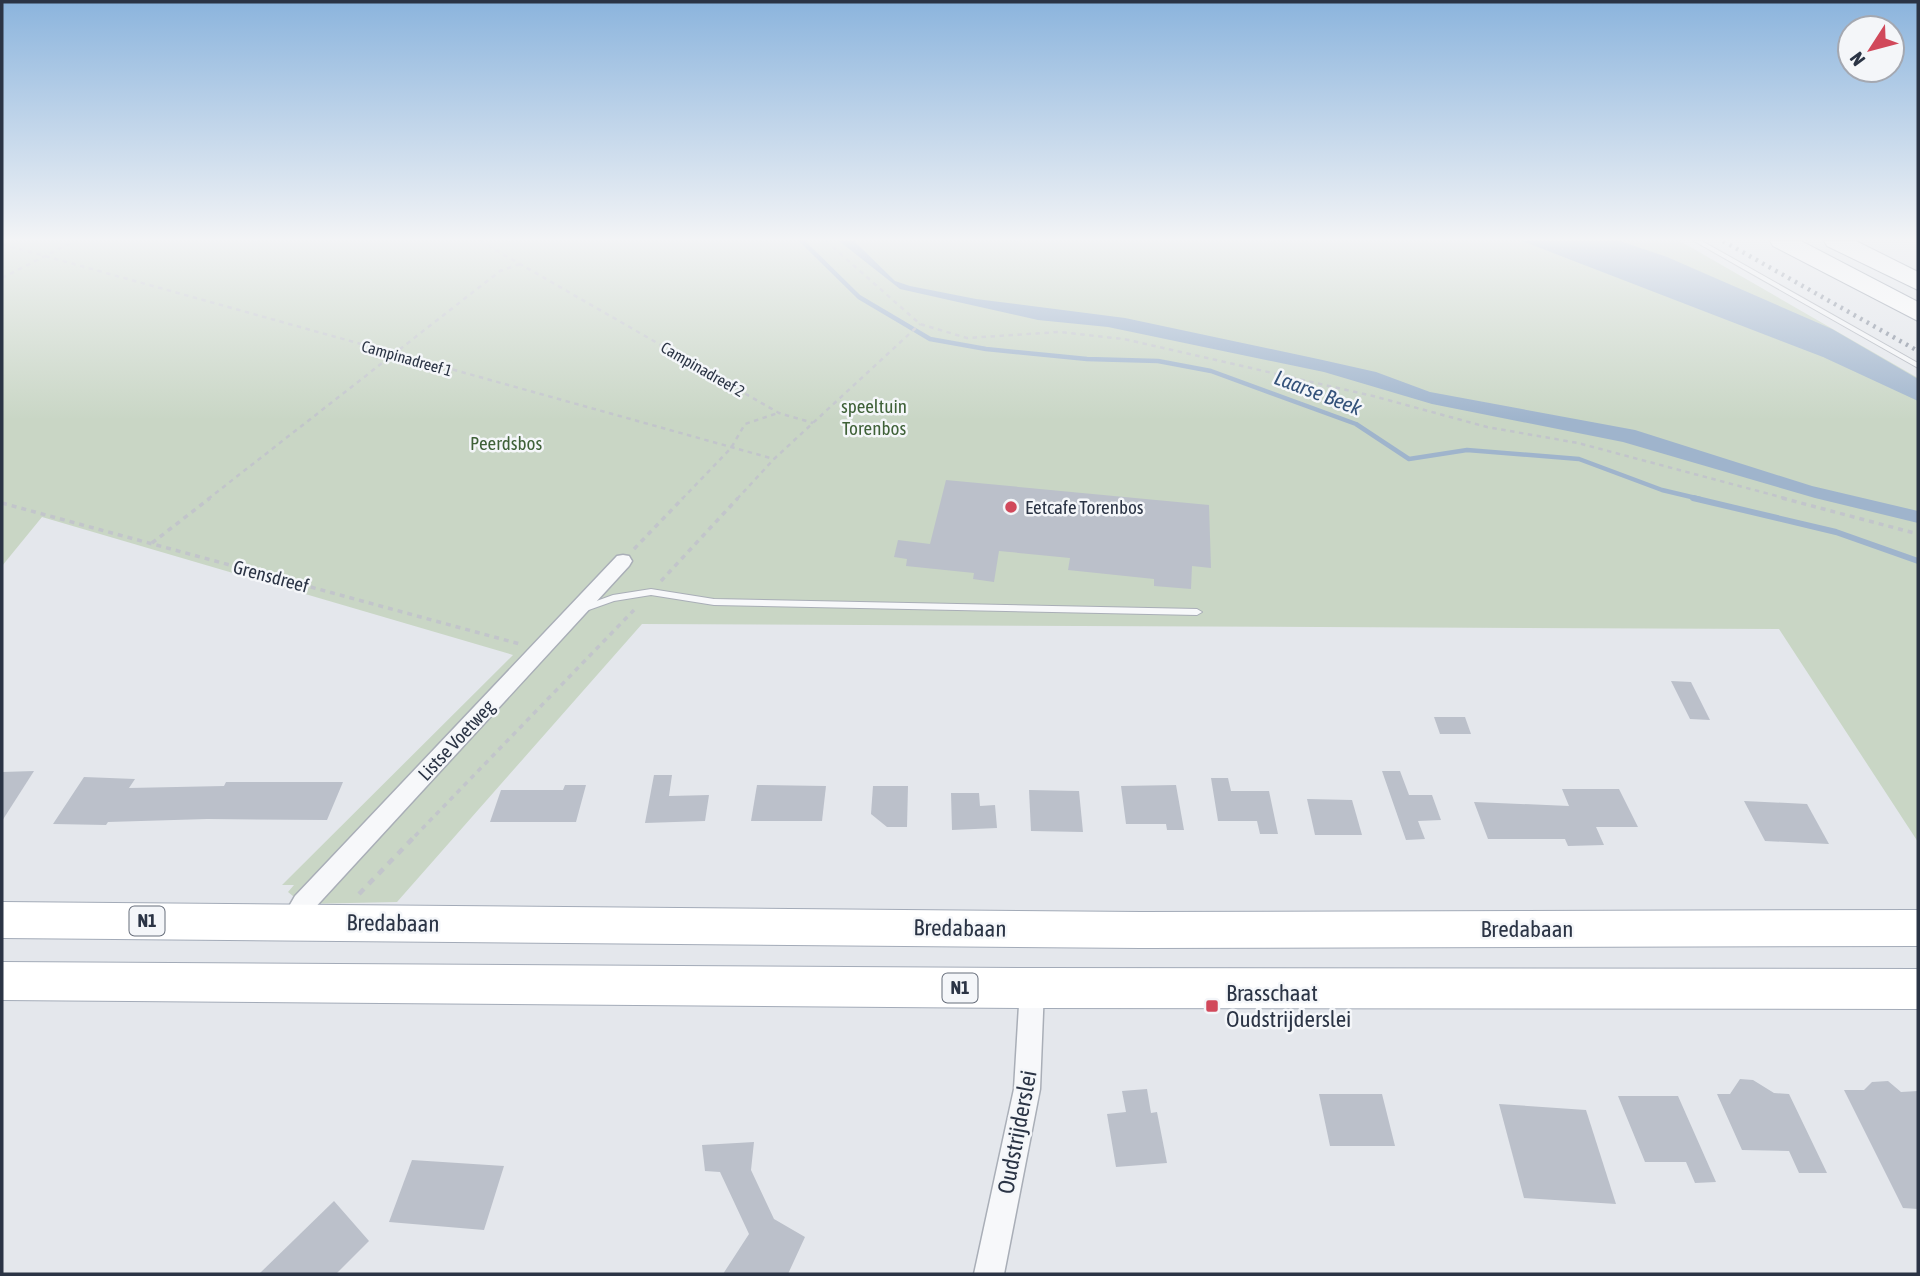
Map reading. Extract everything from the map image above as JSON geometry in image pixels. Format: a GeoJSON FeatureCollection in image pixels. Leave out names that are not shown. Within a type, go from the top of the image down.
{"type":"FeatureCollection","features":[{"type":"Feature","properties":{"kind":"highway"},"geometry":{"type":"LineString","coordinates":[[1894,301],[1918,313]]}},
{"type":"Feature","properties":{"kind":"main road","name":"Bredabaan"},"geometry":{"type":"LineString","coordinates":[[2,920],[1141,930],[1918,929]]}},
{"type":"Feature","properties":{"kind":"main road","name":"N1"},"geometry":{"type":"LineString","coordinates":[[2,981],[1032,988],[1918,989]]}},
{"type":"Feature","properties":{"kind":"street","name":"Listse Voetweg"},"geometry":{"type":"LineString","coordinates":[[292,922],[303,904],[623,561]]}},
{"type":"Feature","properties":{"kind":"street","name":"Oudstrijderslei"},"geometry":{"type":"LineString","coordinates":[[989,1274],[1027,1089],[1032,988]]}},
{"type":"Feature","properties":{"kind":"lane"},"geometry":{"type":"LineString","coordinates":[[1802,301],[1918,366]]}},
{"type":"Feature","properties":{"kind":"lane"},"geometry":{"type":"LineString","coordinates":[[576,611],[612,598],[652,592],[714,602],[1197,612]]}},
{"type":"Feature","properties":{"kind":"path","name":"Campinadreef 1"},"geometry":{"type":"LineString","coordinates":[[202,301],[774,459]]}},
{"type":"Feature","properties":{"kind":"path"},"geometry":{"type":"LineString","coordinates":[[152,543],[462,301]]}},
{"type":"Feature","properties":{"kind":"path","name":"Campinadreef 2"},"geometry":{"type":"LineString","coordinates":[[584,301],[779,413],[813,423]]}},
{"type":"Feature","properties":{"kind":"path"},"geometry":{"type":"LineString","coordinates":[[893,301],[920,324],[967,338],[1059,332],[1124,339],[1373,396],[1487,427],[1578,443],[1918,534]]}},
{"type":"Feature","properties":{"kind":"path"},"geometry":{"type":"LineString","coordinates":[[332,922],[652,592],[774,459],[920,324]]}},
{"type":"Feature","properties":{"kind":"path"},"geometry":{"type":"LineString","coordinates":[[623,561],[731,448],[746,424],[779,413]]}},
{"type":"Feature","properties":{"kind":"path","name":"Grensdreef"},"geometry":{"type":"LineString","coordinates":[[2,503],[540,649]]}},
{"type":"Feature","properties":{"kind":"green space","name":"Peerdsbos"},"geometry":{"type":"Polygon","coordinates":[[[2,301],[1783,301],[1918,378],[1918,842],[1779,629],[642,624],[397,902],[303,904],[288,892],[294,885],[282,885],[513,655],[42,517],[2,566],[2,301]]]}},
{"type":"Feature","properties":{"kind":"water"},"geometry":{"type":"Polygon","coordinates":[[[951,301],[988,301],[1125,318],[1376,372],[1430,392],[1635,430],[1812,486],[1918,511],[1918,523],[1815,498],[1623,442],[1432,404],[1324,372],[1108,327],[1038,320],[951,301]]]}},
{"type":"Feature","properties":{"kind":"water"},"geometry":{"type":"Polygon","coordinates":[[[1677,301],[1767,301],[1832,329],[1918,379],[1918,401],[1823,357],[1677,301]]]}},
{"type":"Feature","properties":{"kind":"building"},"geometry":{"type":"Polygon","coordinates":[[[946,480],[1209,505],[1211,568],[1192,566],[1191,589],[1154,586],[1154,579],[1068,570],[1070,558],[999,551],[994,582],[973,579],[974,573],[906,566],[907,559],[894,557],[898,540],[930,544],[946,480]]]}},
{"type":"Feature","properties":{"kind":"building"},"geometry":{"type":"Polygon","coordinates":[[[1671,681],[1691,682],[1710,720],[1690,719],[1671,681]]]}},
{"type":"Feature","properties":{"kind":"building"},"geometry":{"type":"Polygon","coordinates":[[[1434,717],[1465,717],[1471,734],[1440,734],[1434,717]]]}},
{"type":"Feature","properties":{"kind":"building"},"geometry":{"type":"Polygon","coordinates":[[[34,771],[2,821],[2,772],[34,771]]]}},
{"type":"Feature","properties":{"kind":"building"},"geometry":{"type":"Polygon","coordinates":[[[1382,771],[1400,771],[1409,795],[1432,795],[1441,820],[1418,821],[1425,839],[1406,840],[1382,771]]]}},
{"type":"Feature","properties":{"kind":"building"},"geometry":{"type":"Polygon","coordinates":[[[654,775],[672,775],[669,796],[709,795],[705,821],[645,823],[654,775]]]}},
{"type":"Feature","properties":{"kind":"building"},"geometry":{"type":"Polygon","coordinates":[[[84,777],[135,779],[129,788],[224,786],[226,782],[343,782],[327,820],[207,819],[108,822],[106,825],[53,824],[84,777]]]}},
{"type":"Feature","properties":{"kind":"building"},"geometry":{"type":"Polygon","coordinates":[[[1211,778],[1228,778],[1231,791],[1269,791],[1278,834],[1260,834],[1257,821],[1218,821],[1211,778]]]}},
{"type":"Feature","properties":{"kind":"building"},"geometry":{"type":"Polygon","coordinates":[[[565,785],[586,785],[576,822],[490,822],[501,790],[563,790],[565,785]]]}},
{"type":"Feature","properties":{"kind":"building"},"geometry":{"type":"Polygon","coordinates":[[[757,785],[826,786],[822,821],[751,821],[757,785]]]}},
{"type":"Feature","properties":{"kind":"building"},"geometry":{"type":"Polygon","coordinates":[[[1176,785],[1184,830],[1167,830],[1166,824],[1126,824],[1121,786],[1176,785]]]}},
{"type":"Feature","properties":{"kind":"building"},"geometry":{"type":"Polygon","coordinates":[[[873,786],[908,786],[907,827],[887,827],[871,814],[873,786]]]}},
{"type":"Feature","properties":{"kind":"building"},"geometry":{"type":"Polygon","coordinates":[[[1562,789],[1619,789],[1638,827],[1596,827],[1604,845],[1568,846],[1565,839],[1488,839],[1474,802],[1569,806],[1562,789]]]}},
{"type":"Feature","properties":{"kind":"building"},"geometry":{"type":"Polygon","coordinates":[[[1029,790],[1079,791],[1083,832],[1031,831],[1029,790]]]}},
{"type":"Feature","properties":{"kind":"building"},"geometry":{"type":"Polygon","coordinates":[[[951,793],[979,793],[980,806],[995,805],[997,828],[952,830],[951,793]]]}},
{"type":"Feature","properties":{"kind":"building"},"geometry":{"type":"Polygon","coordinates":[[[1307,799],[1352,800],[1362,835],[1315,835],[1307,799]]]}},
{"type":"Feature","properties":{"kind":"building"},"geometry":{"type":"Polygon","coordinates":[[[1744,801],[1807,804],[1829,844],[1765,841],[1744,801]]]}},
{"type":"Feature","properties":{"kind":"building"},"geometry":{"type":"Polygon","coordinates":[[[1740,1079],[1753,1080],[1774,1093],[1789,1094],[1827,1173],[1799,1173],[1789,1151],[1742,1150],[1717,1094],[1730,1094],[1740,1079]]]}},
{"type":"Feature","properties":{"kind":"building"},"geometry":{"type":"Polygon","coordinates":[[[1888,1081],[1901,1092],[1918,1091],[1918,1209],[1903,1208],[1844,1090],[1864,1090],[1872,1082],[1888,1081]]]}},
{"type":"Feature","properties":{"kind":"building"},"geometry":{"type":"Polygon","coordinates":[[[1147,1089],[1151,1113],[1157,1112],[1167,1163],[1116,1167],[1107,1114],[1126,1112],[1122,1091],[1147,1089]]]}},
{"type":"Feature","properties":{"kind":"building"},"geometry":{"type":"Polygon","coordinates":[[[1319,1094],[1382,1094],[1395,1146],[1330,1146],[1319,1094]]]}},
{"type":"Feature","properties":{"kind":"building"},"geometry":{"type":"Polygon","coordinates":[[[1618,1096],[1678,1096],[1716,1182],[1695,1183],[1686,1162],[1645,1162],[1618,1096]]]}},
{"type":"Feature","properties":{"kind":"building"},"geometry":{"type":"Polygon","coordinates":[[[1499,1104],[1586,1110],[1616,1204],[1524,1198],[1499,1104]]]}},
{"type":"Feature","properties":{"kind":"building"},"geometry":{"type":"Polygon","coordinates":[[[754,1142],[751,1170],[774,1219],[805,1237],[788,1274],[723,1274],[749,1234],[720,1172],[705,1171],[702,1145],[754,1142]]]}},
{"type":"Feature","properties":{"kind":"building"},"geometry":{"type":"Polygon","coordinates":[[[412,1160],[504,1166],[484,1230],[389,1222],[412,1160]]]}},
{"type":"Feature","properties":{"kind":"building"},"geometry":{"type":"Polygon","coordinates":[[[334,1201],[369,1241],[336,1274],[259,1274],[334,1201]]]}},
{"type":"Feature","properties":{"kind":"waterway","name":"Laarse Beek"},"geometry":{"type":"LineString","coordinates":[[865,301],[930,339],[986,349],[1087,359],[1158,361],[1211,371],[1356,424],[1409,459],[1467,450],[1579,459],[1662,490],[1700,499]]}},
{"type":"Feature","properties":{"kind":"waterway","name":"Laarse Beek"},"geometry":{"type":"LineString","coordinates":[[1693,498],[1836,532],[1918,561]]}},
{"type":"Feature","properties":{"kind":"railway"},"geometry":{"type":"LineString","coordinates":[[1829,301],[1918,351]]}},
{"type":"Feature","properties":{"kind":"place","name":"Eetcafe Torenbos"},"geometry":{"type":"Point","coordinates":[1011,507]}},
{"type":"Feature","properties":{"kind":"place","name":"Brasschaat Oudstrijderslei"},"geometry":{"type":"Point","coordinates":[1212,1006]}},
{"type":"Feature","properties":{"kind":"park label","name":"speeltuin Torenbos"},"geometry":{"type":"Point","coordinates":[874,417]}}]}
